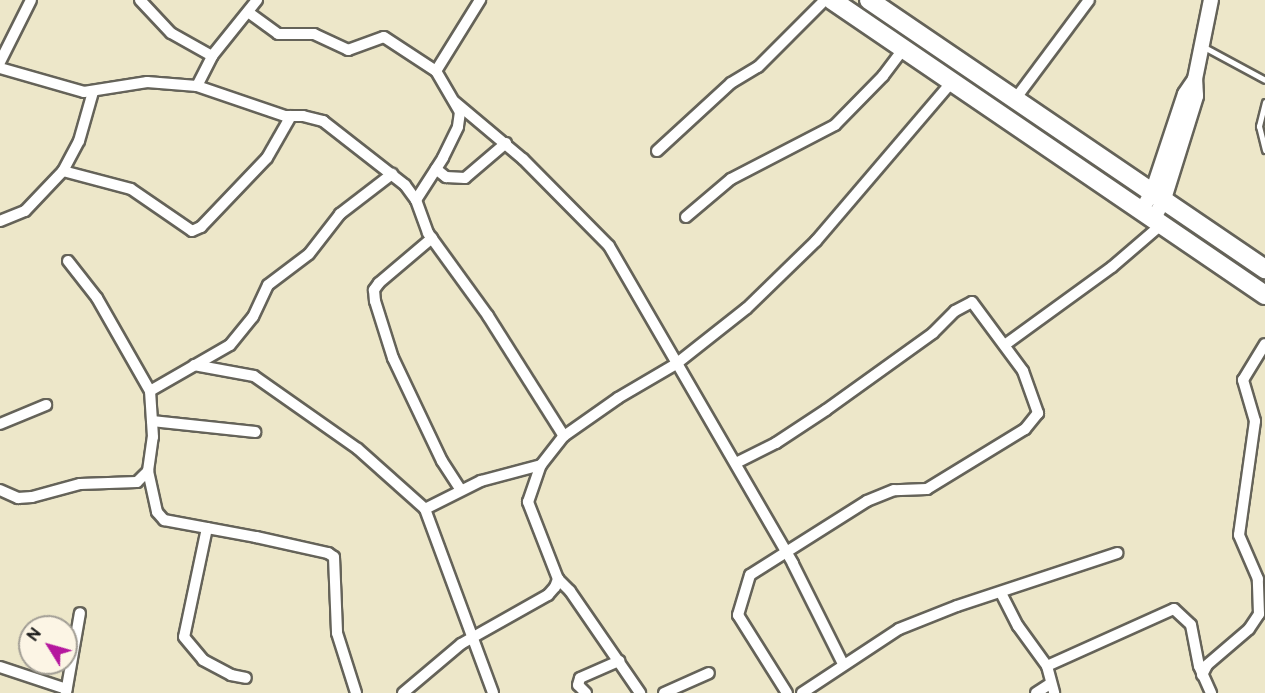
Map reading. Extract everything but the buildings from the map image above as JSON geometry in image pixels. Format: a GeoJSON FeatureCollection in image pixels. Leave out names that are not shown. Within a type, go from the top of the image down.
{"type":"FeatureCollection","features":[{"type":"Feature","properties":{"kind":"highway"},"geometry":{"type":"LineString","coordinates":[[832,0],[1265,295]]}},
{"type":"Feature","properties":{"kind":"highway"},"geometry":{"type":"LineString","coordinates":[[869,0],[1159,194],[1265,269]]}},
{"type":"Feature","properties":{"kind":"street"},"geometry":{"type":"LineString","coordinates":[[0,62],[31,0]]}},
{"type":"Feature","properties":{"kind":"street"},"geometry":{"type":"LineString","coordinates":[[140,0],[171,33],[212,56]]}},
{"type":"Feature","properties":{"kind":"street"},"geometry":{"type":"LineString","coordinates":[[197,86],[212,56],[257,0]]}},
{"type":"Feature","properties":{"kind":"street"},"geometry":{"type":"LineString","coordinates":[[436,71],[480,0]]}},
{"type":"Feature","properties":{"kind":"street"},"geometry":{"type":"LineString","coordinates":[[657,151],[731,83],[758,67],[825,0]]}},
{"type":"Feature","properties":{"kind":"street"},"geometry":{"type":"LineString","coordinates":[[1016,98],[1089,0]]}},
{"type":"Feature","properties":{"kind":"street"},"geometry":{"type":"LineString","coordinates":[[1006,344],[1112,267],[1152,217],[1196,96],[1195,79],[1211,0]]}},
{"type":"Feature","properties":{"kind":"street"},"geometry":{"type":"LineString","coordinates":[[248,12],[278,34],[314,34],[348,50],[384,37],[436,71],[460,112],[458,127],[436,169],[416,200]]}},
{"type":"Feature","properties":{"kind":"street"},"geometry":{"type":"LineString","coordinates":[[686,218],[731,179],[835,126],[884,76],[904,48]]}},
{"type":"Feature","properties":{"kind":"street"},"geometry":{"type":"LineString","coordinates":[[0,68],[93,92],[147,82],[197,86],[291,116],[323,121],[392,174],[416,200],[419,216],[432,238],[488,316],[564,436]]}},
{"type":"Feature","properties":{"kind":"street"},"geometry":{"type":"LineString","coordinates":[[640,693],[558,579],[528,502],[541,465],[564,436],[618,398],[676,364],[747,308],[816,242],[951,83]]}},
{"type":"Feature","properties":{"kind":"street"},"geometry":{"type":"LineString","coordinates":[[0,221],[25,211],[63,171],[79,141],[93,92]]}},
{"type":"Feature","properties":{"kind":"street"},"geometry":{"type":"LineString","coordinates":[[455,102],[506,143],[609,246],[736,463],[785,551],[843,664]]}},
{"type":"Feature","properties":{"kind":"street"},"geometry":{"type":"LineString","coordinates":[[63,171],[131,189],[192,231],[201,227],[267,158],[291,116]]}},
{"type":"Feature","properties":{"kind":"street"},"geometry":{"type":"LineString","coordinates":[[436,169],[446,177],[465,178],[506,143]]}},
{"type":"Feature","properties":{"kind":"street"},"geometry":{"type":"LineString","coordinates":[[150,391],[230,345],[253,316],[267,285],[309,254],[340,214],[392,174]]}},
{"type":"Feature","properties":{"kind":"street"},"geometry":{"type":"LineString","coordinates":[[432,238],[379,283],[374,290],[375,301],[393,358],[442,461],[461,490]]}},
{"type":"Feature","properties":{"kind":"street"},"geometry":{"type":"LineString","coordinates":[[68,261],[97,298],[150,391],[152,421],[148,471],[157,512],[164,519],[328,553],[334,557],[337,633],[356,693]]}},
{"type":"Feature","properties":{"kind":"street"},"geometry":{"type":"LineString","coordinates":[[736,463],[776,443],[826,410],[933,333],[965,304],[972,302],[980,307],[1006,344],[1034,398],[1038,413],[1034,421],[927,489],[894,490],[867,501],[750,575],[738,615],[787,693]]}},
{"type":"Feature","properties":{"kind":"street"},"geometry":{"type":"LineString","coordinates":[[1202,675],[1207,665],[1249,629],[1259,614],[1258,579],[1239,535],[1255,421],[1243,380],[1265,344]]}},
{"type":"Feature","properties":{"kind":"street"},"geometry":{"type":"LineString","coordinates":[[194,365],[254,376],[358,450],[425,509],[493,693]]}},
{"type":"Feature","properties":{"kind":"street"},"geometry":{"type":"LineString","coordinates":[[0,424],[46,405]]}},
{"type":"Feature","properties":{"kind":"street"},"geometry":{"type":"LineString","coordinates":[[152,421],[170,420],[255,432]]}},
{"type":"Feature","properties":{"kind":"street"},"geometry":{"type":"LineString","coordinates":[[425,509],[461,490],[520,468],[541,465]]}},
{"type":"Feature","properties":{"kind":"street"},"geometry":{"type":"LineString","coordinates":[[0,490],[18,498],[32,497],[80,484],[137,482],[148,471]]}},
{"type":"Feature","properties":{"kind":"street"},"geometry":{"type":"LineString","coordinates":[[207,528],[184,638],[202,660],[231,675],[246,678]]}},
{"type":"Feature","properties":{"kind":"street"},"geometry":{"type":"LineString","coordinates":[[802,693],[899,629],[1117,553]]}},
{"type":"Feature","properties":{"kind":"street"},"geometry":{"type":"LineString","coordinates":[[404,693],[472,637],[548,596],[558,579]]}},
{"type":"Feature","properties":{"kind":"street"},"geometry":{"type":"LineString","coordinates":[[1001,593],[1047,666],[1052,688],[1036,693]]}},
{"type":"Feature","properties":{"kind":"street"},"geometry":{"type":"LineString","coordinates":[[1047,666],[1174,609],[1183,613],[1191,625],[1202,675],[1211,693]]}},
{"type":"Feature","properties":{"kind":"street"},"geometry":{"type":"LineString","coordinates":[[0,667],[66,691],[80,613]]}},
{"type":"Feature","properties":{"kind":"street"},"geometry":{"type":"LineString","coordinates":[[586,693],[578,685],[580,678],[619,661]]}},
{"type":"Feature","properties":{"kind":"street"},"geometry":{"type":"LineString","coordinates":[[664,693],[709,673]]}},
{"type":"Feature","properties":{"kind":"lane"},"geometry":{"type":"LineString","coordinates":[[1203,46],[1265,80]]}},
{"type":"Feature","properties":{"kind":"lane"},"geometry":{"type":"LineString","coordinates":[[1265,102],[1259,126],[1265,150]]}}]}
